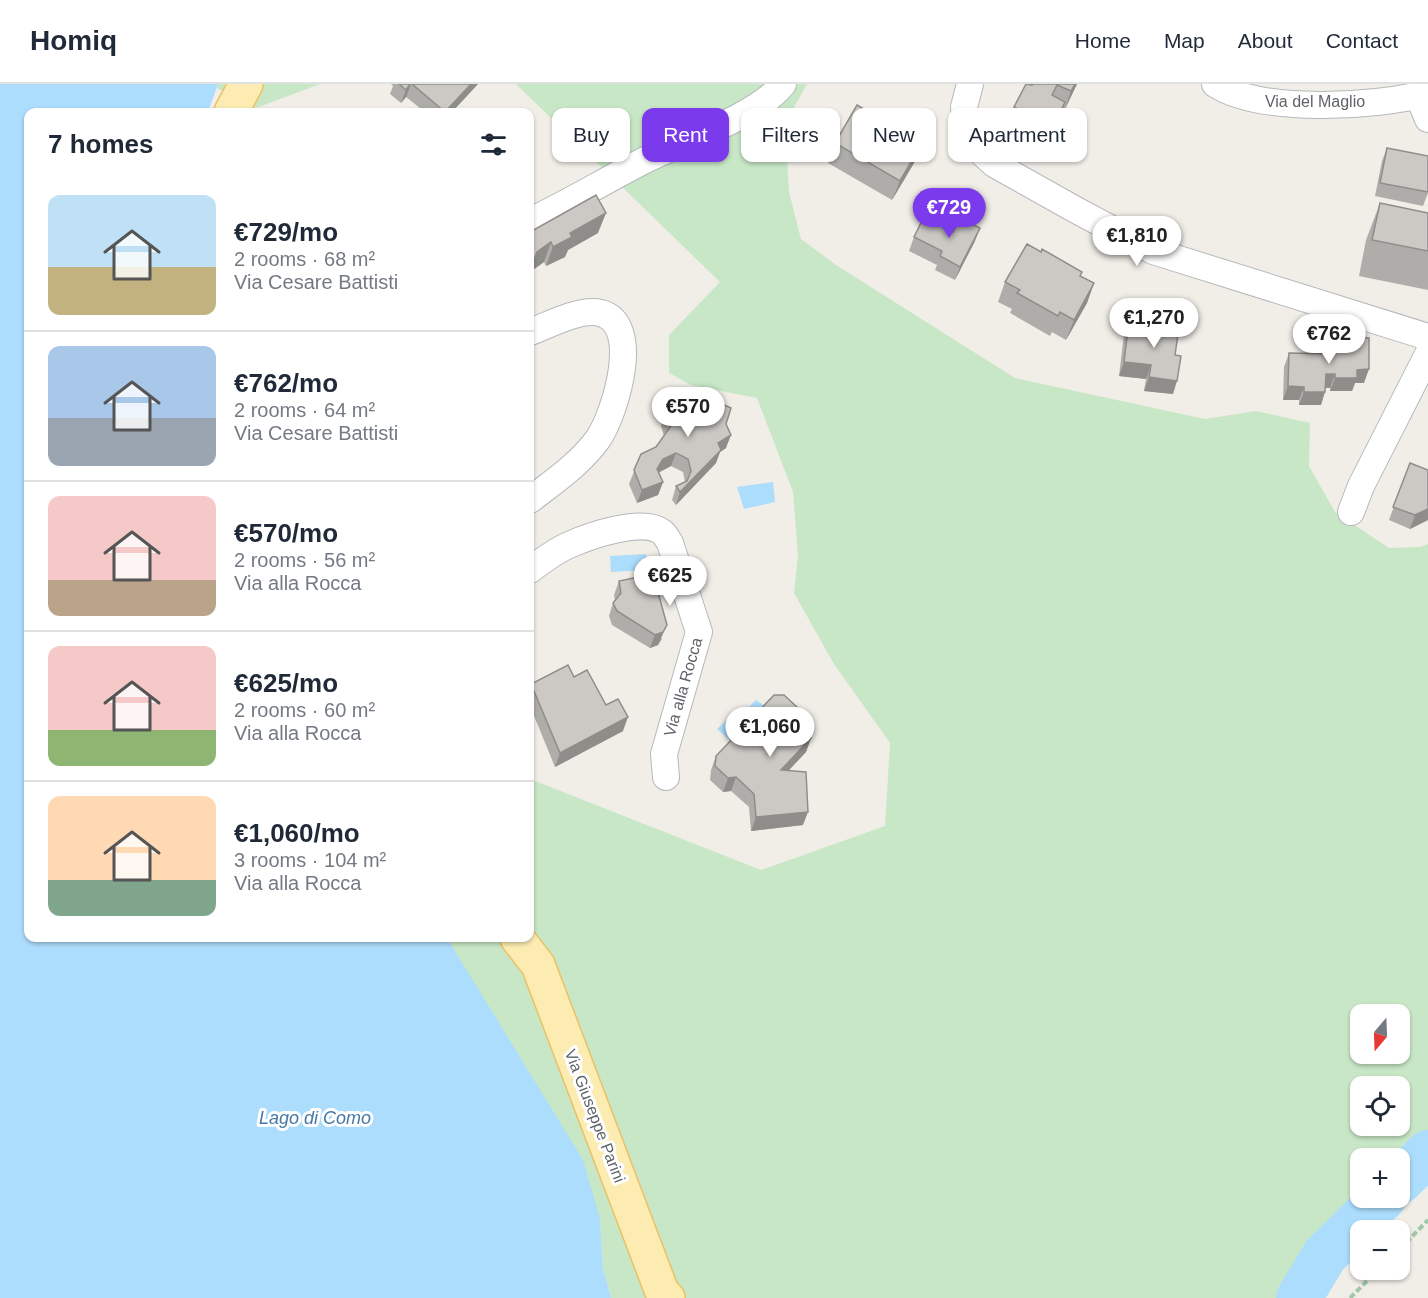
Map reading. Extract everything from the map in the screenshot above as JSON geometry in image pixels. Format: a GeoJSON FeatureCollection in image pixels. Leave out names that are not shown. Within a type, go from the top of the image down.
{"type":"FeatureCollection","features":[{"type":"Feature","properties":{"kind":"main road"},"geometry":{"type":"LineString","coordinates":[[233,108],[246,84]]}},
{"type":"Feature","properties":{"kind":"main road","name":"Via Giuseppe Parini"},"geometry":{"type":"LineString","coordinates":[[520,942],[537,965],[662,1293],[668,1298]]}},
{"type":"Feature","properties":{"kind":"street"},"geometry":{"type":"LineString","coordinates":[[534,219],[646,160],[722,124],[764,101],[783,84]]}},
{"type":"Feature","properties":{"kind":"street"},"geometry":{"type":"LineString","coordinates":[[970,84],[965,102],[965,121],[969,135],[980,151],[994,164],[1076,210],[1153,251],[1428,337]]}},
{"type":"Feature","properties":{"kind":"street","name":"Via del Maglio"},"geometry":{"type":"LineString","coordinates":[[1215,84],[1236,94],[1273,103],[1358,102],[1423,94],[1428,119]]}},
{"type":"Feature","properties":{"kind":"street"},"geometry":{"type":"LineString","coordinates":[[534,332],[581,314],[595,312],[609,316],[618,325],[623,360],[611,413],[597,440],[569,470],[534,497]]}},
{"type":"Feature","properties":{"kind":"street"},"geometry":{"type":"LineString","coordinates":[[1351,512],[1361,486],[1428,354]]}},
{"type":"Feature","properties":{"kind":"street","name":"Via alla Rocca"},"geometry":{"type":"LineString","coordinates":[[534,567],[566,545],[596,534],[616,530],[646,526],[662,532],[670,543],[699,632],[664,754],[666,777]]}},
{"type":"Feature","properties":{"kind":"path"},"geometry":{"type":"LineString","coordinates":[[1410,1239],[1428,1220]]}},
{"type":"Feature","properties":{"kind":"path"},"geometry":{"type":"LineString","coordinates":[[1350,1298],[1368,1280]]}},
{"type":"Feature","properties":{"kind":"green space"},"geometry":{"type":"Polygon","coordinates":[[[218,84],[320,84],[256,108],[217,88],[218,84]]]}},
{"type":"Feature","properties":{"kind":"green space"},"geometry":{"type":"Polygon","coordinates":[[[516,84],[807,84],[794,108],[741,108],[741,162],[787,162],[789,192],[801,239],[836,265],[1015,378],[1205,419],[1256,411],[1310,423],[1309,466],[1335,512],[1389,548],[1420,547],[1428,544],[1428,1130],[1410,1149],[1350,1148],[1350,1208],[1353,1208],[1316,1247],[1286,1298],[611,1298],[603,1268],[600,1219],[449,942],[534,942],[534,781],[761,870],[885,826],[890,743],[834,664],[794,593],[798,555],[793,492],[757,398],[691,385],[669,373],[669,335],[720,282],[596,162],[630,162],[630,108],[552,108],[552,119],[516,84]]]}},
{"type":"Feature","properties":{"kind":"water","name":"Lago di Como"},"geometry":{"type":"Polygon","coordinates":[[[0,84],[218,84],[209,108],[24,108],[24,942],[449,942],[583,1160],[600,1219],[603,1268],[611,1298],[0,1298],[0,84]]]}},
{"type":"Feature","properties":{"kind":"water"},"geometry":{"type":"Polygon","coordinates":[[[773,482],[775,502],[744,509],[737,487],[773,482]]]}},
{"type":"Feature","properties":{"kind":"water"},"geometry":{"type":"Polygon","coordinates":[[[646,554],[647,570],[611,572],[610,556],[646,554]]]}},
{"type":"Feature","properties":{"kind":"water"},"geometry":{"type":"Polygon","coordinates":[[[756,700],[770,709],[733,743],[717,729],[732,715],[739,717],[756,700]]]}},
{"type":"Feature","properties":{"kind":"building"},"geometry":{"type":"Polygon","coordinates":[[[399,84],[410,84],[406,90],[399,84]]]}},
{"type":"Feature","properties":{"kind":"building"},"geometry":{"type":"Polygon","coordinates":[[[412,84],[471,84],[449,108],[440,108],[412,84]]]}},
{"type":"Feature","properties":{"kind":"building"},"geometry":{"type":"Polygon","coordinates":[[[1026,84],[1075,84],[1071,91],[1057,85],[1052,95],[1065,102],[1062,108],[1014,107],[1026,84]]]}},
{"type":"Feature","properties":{"kind":"building"},"geometry":{"type":"Polygon","coordinates":[[[852,114],[852,153],[840,146],[840,134],[852,114]]]}},
{"type":"Feature","properties":{"kind":"building"},"geometry":{"type":"Polygon","coordinates":[[[1387,148],[1428,156],[1428,192],[1380,183],[1387,148]]]}},
{"type":"Feature","properties":{"kind":"building"},"geometry":{"type":"Polygon","coordinates":[[[868,162],[911,162],[900,181],[868,162]]]}},
{"type":"Feature","properties":{"kind":"building"},"geometry":{"type":"Polygon","coordinates":[[[596,195],[606,213],[570,233],[572,237],[553,247],[551,242],[537,252],[534,260],[534,230],[596,195]]]}},
{"type":"Feature","properties":{"kind":"building"},"geometry":{"type":"Polygon","coordinates":[[[1380,203],[1428,213],[1428,251],[1372,240],[1380,203]]]}},
{"type":"Feature","properties":{"kind":"building"},"geometry":{"type":"Polygon","coordinates":[[[924,217],[953,232],[960,218],[980,228],[960,267],[940,256],[942,251],[914,237],[924,217]]]}},
{"type":"Feature","properties":{"kind":"building"},"geometry":{"type":"Polygon","coordinates":[[[1027,244],[1041,252],[1042,249],[1082,272],[1080,276],[1094,283],[1074,320],[1060,312],[1058,316],[1017,293],[1020,290],[1005,282],[1027,244]]]}},
{"type":"Feature","properties":{"kind":"building"},"geometry":{"type":"Polygon","coordinates":[[[1129,321],[1179,327],[1175,355],[1181,356],[1177,381],[1149,377],[1151,365],[1124,362],[1129,321]]]}},
{"type":"Feature","properties":{"kind":"building"},"geometry":{"type":"Polygon","coordinates":[[[1349,337],[1369,338],[1369,369],[1357,370],[1357,378],[1335,378],[1335,374],[1326,374],[1325,392],[1304,392],[1304,387],[1288,386],[1289,353],[1335,354],[1336,341],[1349,341],[1349,337]]]}},
{"type":"Feature","properties":{"kind":"building"},"geometry":{"type":"Polygon","coordinates":[[[701,388],[709,392],[712,400],[731,408],[726,424],[731,435],[718,443],[721,450],[680,492],[676,486],[687,481],[691,471],[688,459],[676,453],[663,459],[657,469],[663,482],[642,490],[634,470],[641,454],[656,447],[671,426],[665,412],[686,403],[692,392],[701,388]]]}},
{"type":"Feature","properties":{"kind":"building"},"geometry":{"type":"Polygon","coordinates":[[[1410,463],[1428,470],[1428,509],[1415,515],[1393,507],[1410,463]]]}},
{"type":"Feature","properties":{"kind":"building"},"geometry":{"type":"Polygon","coordinates":[[[653,574],[667,625],[663,632],[655,635],[617,611],[613,603],[621,593],[619,581],[653,574]]]}},
{"type":"Feature","properties":{"kind":"building"},"geometry":{"type":"Polygon","coordinates":[[[568,665],[574,677],[587,670],[606,705],[618,699],[628,717],[560,753],[534,691],[534,682],[568,665]]]}},
{"type":"Feature","properties":{"kind":"building"},"geometry":{"type":"Polygon","coordinates":[[[774,695],[784,695],[812,721],[812,727],[806,735],[811,738],[781,770],[806,772],[808,812],[756,817],[754,794],[736,777],[728,778],[715,766],[716,756],[774,695]]]}},
{"type":"Feature","properties":{"kind":"waterway"},"geometry":{"type":"LineString","coordinates":[[1410,1171],[1428,1153]]}},
{"type":"Feature","properties":{"kind":"waterway"},"geometry":{"type":"LineString","coordinates":[[1299,1298],[1325,1255],[1373,1208]]}}]}
